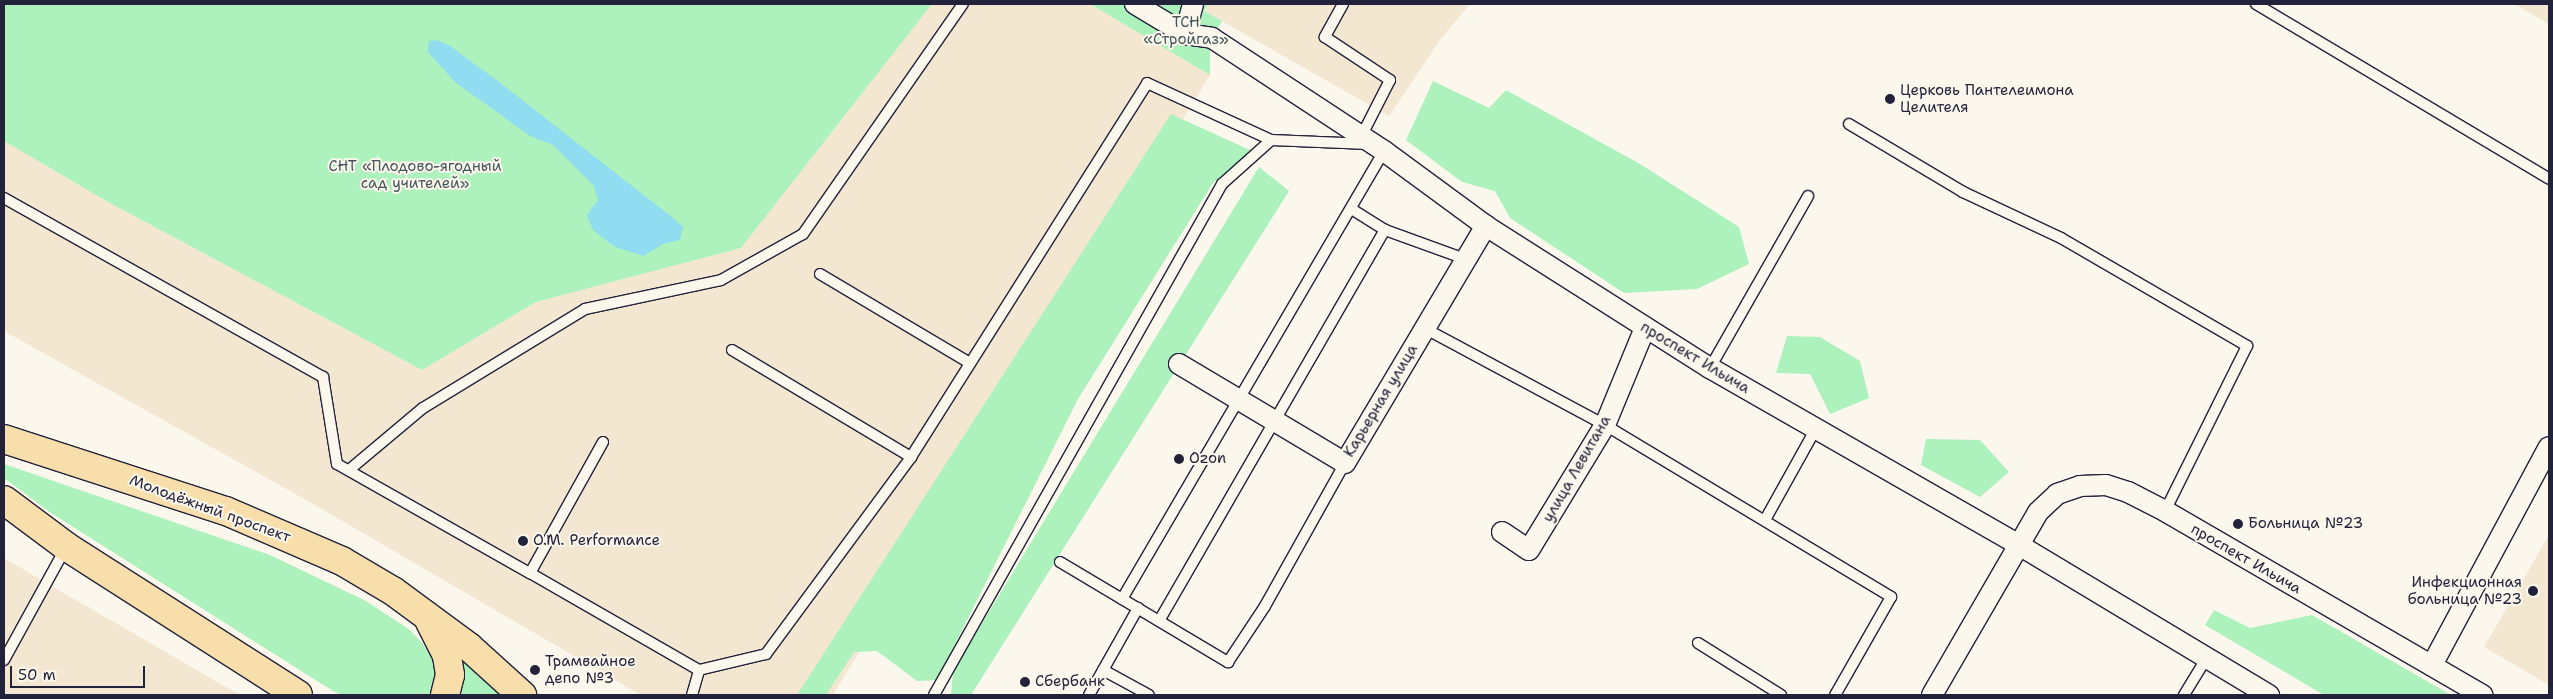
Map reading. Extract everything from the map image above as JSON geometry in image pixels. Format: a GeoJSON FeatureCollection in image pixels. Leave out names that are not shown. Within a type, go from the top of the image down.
{"type":"FeatureCollection","features":[{"type":"Feature","properties":{"kind":"main road","name":"Молодёжный проспект"},"geometry":{"type":"LineString","coordinates":[[4,439],[281,532],[342,561],[393,591],[469,647],[522,695]]}},
{"type":"Feature","properties":{"kind":"main road"},"geometry":{"type":"LineString","coordinates":[[4,500],[67,546],[298,695]]}},
{"type":"Feature","properties":{"kind":"main road"},"geometry":{"type":"LineString","coordinates":[[427,616],[446,656],[450,675],[445,695]]}},
{"type":"Feature","properties":{"kind":"street"},"geometry":{"type":"LineString","coordinates":[[1135,4],[1184,34],[1193,4]]}},
{"type":"Feature","properties":{"kind":"street","name":"проспект Ильича"},"geometry":{"type":"LineString","coordinates":[[1184,34],[1212,38],[1373,144],[1486,226],[1710,368],[1815,430],[2019,545],[2206,659],[2269,695]]}},
{"type":"Feature","properties":{"kind":"street","name":"Карьерная улица"},"geometry":{"type":"LineString","coordinates":[[1179,364],[1346,463],[1424,328],[1486,226]]}},
{"type":"Feature","properties":{"kind":"street","name":"улица Левитана"},"geometry":{"type":"LineString","coordinates":[[1502,532],[1529,550],[1605,425],[1645,328]]}},
{"type":"Feature","properties":{"kind":"street"},"geometry":{"type":"LineString","coordinates":[[2432,665],[2549,447]]}},
{"type":"Feature","properties":{"kind":"street","name":"проспект Ильича"},"geometry":{"type":"LineString","coordinates":[[2019,545],[2038,512],[2057,494],[2080,486],[2106,485],[2128,492],[2165,511],[2482,695]]}},
{"type":"Feature","properties":{"kind":"street"},"geometry":{"type":"LineString","coordinates":[[1932,695],[2019,545]]}},
{"type":"Feature","properties":{"kind":"lane"},"geometry":{"type":"LineString","coordinates":[[349,470],[423,408],[585,309],[721,280],[803,234],[963,4]]}},
{"type":"Feature","properties":{"kind":"lane"},"geometry":{"type":"LineString","coordinates":[[1122,599],[1351,209],[1373,144],[1390,80],[1325,37],[1343,4]]}},
{"type":"Feature","properties":{"kind":"lane"},"geometry":{"type":"LineString","coordinates":[[2256,4],[2549,178]]}},
{"type":"Feature","properties":{"kind":"lane"},"geometry":{"type":"LineString","coordinates":[[4,198],[323,377],[337,464],[699,670],[766,654],[911,457],[1147,83],[1271,140],[1373,144]]}},
{"type":"Feature","properties":{"kind":"lane"},"geometry":{"type":"LineString","coordinates":[[1849,124],[1963,192],[2061,238],[2247,346],[2165,511]]}},
{"type":"Feature","properties":{"kind":"lane"},"geometry":{"type":"LineString","coordinates":[[934,695],[1222,184],[1271,140]]}},
{"type":"Feature","properties":{"kind":"lane"},"geometry":{"type":"LineString","coordinates":[[1710,368],[1808,196]]}},
{"type":"Feature","properties":{"kind":"lane"},"geometry":{"type":"LineString","coordinates":[[1351,209],[1385,230],[1465,259]]}},
{"type":"Feature","properties":{"kind":"lane"},"geometry":{"type":"LineString","coordinates":[[1159,620],[1385,230]]}},
{"type":"Feature","properties":{"kind":"lane"},"geometry":{"type":"LineString","coordinates":[[820,274],[970,362]]}},
{"type":"Feature","properties":{"kind":"lane"},"geometry":{"type":"LineString","coordinates":[[1424,328],[1605,425],[1891,597],[1835,695]]}},
{"type":"Feature","properties":{"kind":"lane"},"geometry":{"type":"LineString","coordinates":[[732,350],[911,457]]}},
{"type":"Feature","properties":{"kind":"lane"},"geometry":{"type":"LineString","coordinates":[[1765,520],[1815,430]]}},
{"type":"Feature","properties":{"kind":"lane"},"geometry":{"type":"LineString","coordinates":[[530,573],[604,442]]}},
{"type":"Feature","properties":{"kind":"lane"},"geometry":{"type":"LineString","coordinates":[[1060,562],[1228,662],[1265,606],[1346,463]]}},
{"type":"Feature","properties":{"kind":"lane"},"geometry":{"type":"LineString","coordinates":[[4,660],[67,546]]}},
{"type":"Feature","properties":{"kind":"lane"},"geometry":{"type":"LineString","coordinates":[[1089,695],[1138,608]]}},
{"type":"Feature","properties":{"kind":"lane"},"geometry":{"type":"LineString","coordinates":[[1698,643],[1781,695]]}},
{"type":"Feature","properties":{"kind":"lane"},"geometry":{"type":"LineString","coordinates":[[2184,695],[2206,659]]}},
{"type":"Feature","properties":{"kind":"lane"},"geometry":{"type":"LineString","coordinates":[[692,695],[699,670]]}},
{"type":"Feature","properties":{"kind":"lane"},"geometry":{"type":"LineString","coordinates":[[1103,670],[1149,695]]}},
{"type":"Feature","properties":{"kind":"shaded area"},"geometry":{"type":"Polygon","coordinates":[[[932,4],[1090,4],[1210,75],[833,695],[641,695],[315,505],[4,331],[4,141],[108,202],[422,370],[536,302],[741,248],[932,4]]]}},
{"type":"Feature","properties":{"kind":"shaded area"},"geometry":{"type":"Polygon","coordinates":[[[1208,4],[1470,4],[1440,40],[1389,116],[1204,11],[1208,4]]]}},
{"type":"Feature","properties":{"kind":"shaded area"},"geometry":{"type":"Polygon","coordinates":[[[2514,4],[2549,4],[2549,24],[2514,4]]]}},
{"type":"Feature","properties":{"kind":"shaded area","name":"Инфекционная больница №23"},"geometry":{"type":"Polygon","coordinates":[[[2549,535],[2549,685],[2484,647],[2549,535]]]}},
{"type":"Feature","properties":{"kind":"shaded area"},"geometry":{"type":"Polygon","coordinates":[[[4,558],[62,592],[240,695],[4,695],[4,558]]]}},
{"type":"Feature","properties":{"kind":"green space","name":"СНТ «Плодово-ягодный сад учителей»"},"geometry":{"type":"Polygon","coordinates":[[[4,4],[932,4],[741,248],[536,302],[422,370],[108,202],[4,141],[4,4]]]}},
{"type":"Feature","properties":{"kind":"green space","name":"ТСН «Стройгаз»"},"geometry":{"type":"Polygon","coordinates":[[[1090,4],[1208,4],[1204,11],[1222,21],[1210,43],[1210,75],[1090,4]]]}},
{"type":"Feature","properties":{"kind":"green space"},"geometry":{"type":"Polygon","coordinates":[[[1433,81],[1489,108],[1506,90],[1640,164],[1739,227],[1749,264],[1697,289],[1624,293],[1510,218],[1495,191],[1462,182],[1406,140],[1433,81]]]}},
{"type":"Feature","properties":{"kind":"green space"},"geometry":{"type":"Polygon","coordinates":[[[1171,114],[1252,151],[1213,183],[1078,399],[937,680],[917,681],[877,651],[854,652],[826,695],[797,695],[1171,114]]]}},
{"type":"Feature","properties":{"kind":"green space"},"geometry":{"type":"Polygon","coordinates":[[[1259,167],[1289,191],[971,695],[951,695],[953,671],[1259,167]]]}},
{"type":"Feature","properties":{"kind":"green space"},"geometry":{"type":"Polygon","coordinates":[[[1787,336],[1820,337],[1860,361],[1869,398],[1830,414],[1810,374],[1776,373],[1787,336]]]}},
{"type":"Feature","properties":{"kind":"green space"},"geometry":{"type":"Polygon","coordinates":[[[1926,439],[1980,440],[2009,472],[1980,497],[1921,465],[1926,439]]]}},
{"type":"Feature","properties":{"kind":"green space"},"geometry":{"type":"Polygon","coordinates":[[[4,464],[270,555],[366,601],[410,630],[423,644],[433,660],[436,674],[432,694],[342,695],[333,691],[51,513],[4,478],[4,464]]]}},
{"type":"Feature","properties":{"kind":"green space"},"geometry":{"type":"Polygon","coordinates":[[[2214,610],[2250,628],[2312,615],[2451,695],[2324,695],[2205,625],[2214,610]]]}},
{"type":"Feature","properties":{"kind":"green space"},"geometry":{"type":"Polygon","coordinates":[[[460,656],[505,695],[460,695],[460,656]]]}},
{"type":"Feature","properties":{"kind":"water"},"geometry":{"type":"Polygon","coordinates":[[[437,40],[450,46],[499,82],[673,218],[683,227],[680,240],[663,244],[643,256],[615,247],[593,230],[587,215],[598,200],[594,186],[553,145],[530,136],[455,82],[428,52],[429,41],[437,40]]]}},
{"type":"Feature","properties":{"kind":"place","name":"Церковь Пантелеимона Целителя"},"geometry":{"type":"Point","coordinates":[1890,99]}},
{"type":"Feature","properties":{"kind":"place","name":"Ozon"},"geometry":{"type":"Point","coordinates":[1179,459]}},
{"type":"Feature","properties":{"kind":"place","name":"Больница №23"},"geometry":{"type":"Point","coordinates":[2238,524]}},
{"type":"Feature","properties":{"kind":"place","name":"O.M. Performance"},"geometry":{"type":"Point","coordinates":[523,541]}},
{"type":"Feature","properties":{"kind":"place","name":"Инфекционная больница №23"},"geometry":{"type":"Point","coordinates":[2533,591]}},
{"type":"Feature","properties":{"kind":"place","name":"Трамвайное депо №3"},"geometry":{"type":"Point","coordinates":[535,670]}},
{"type":"Feature","properties":{"kind":"place","name":"Сбербанк"},"geometry":{"type":"Point","coordinates":[1025,682]}}]}
